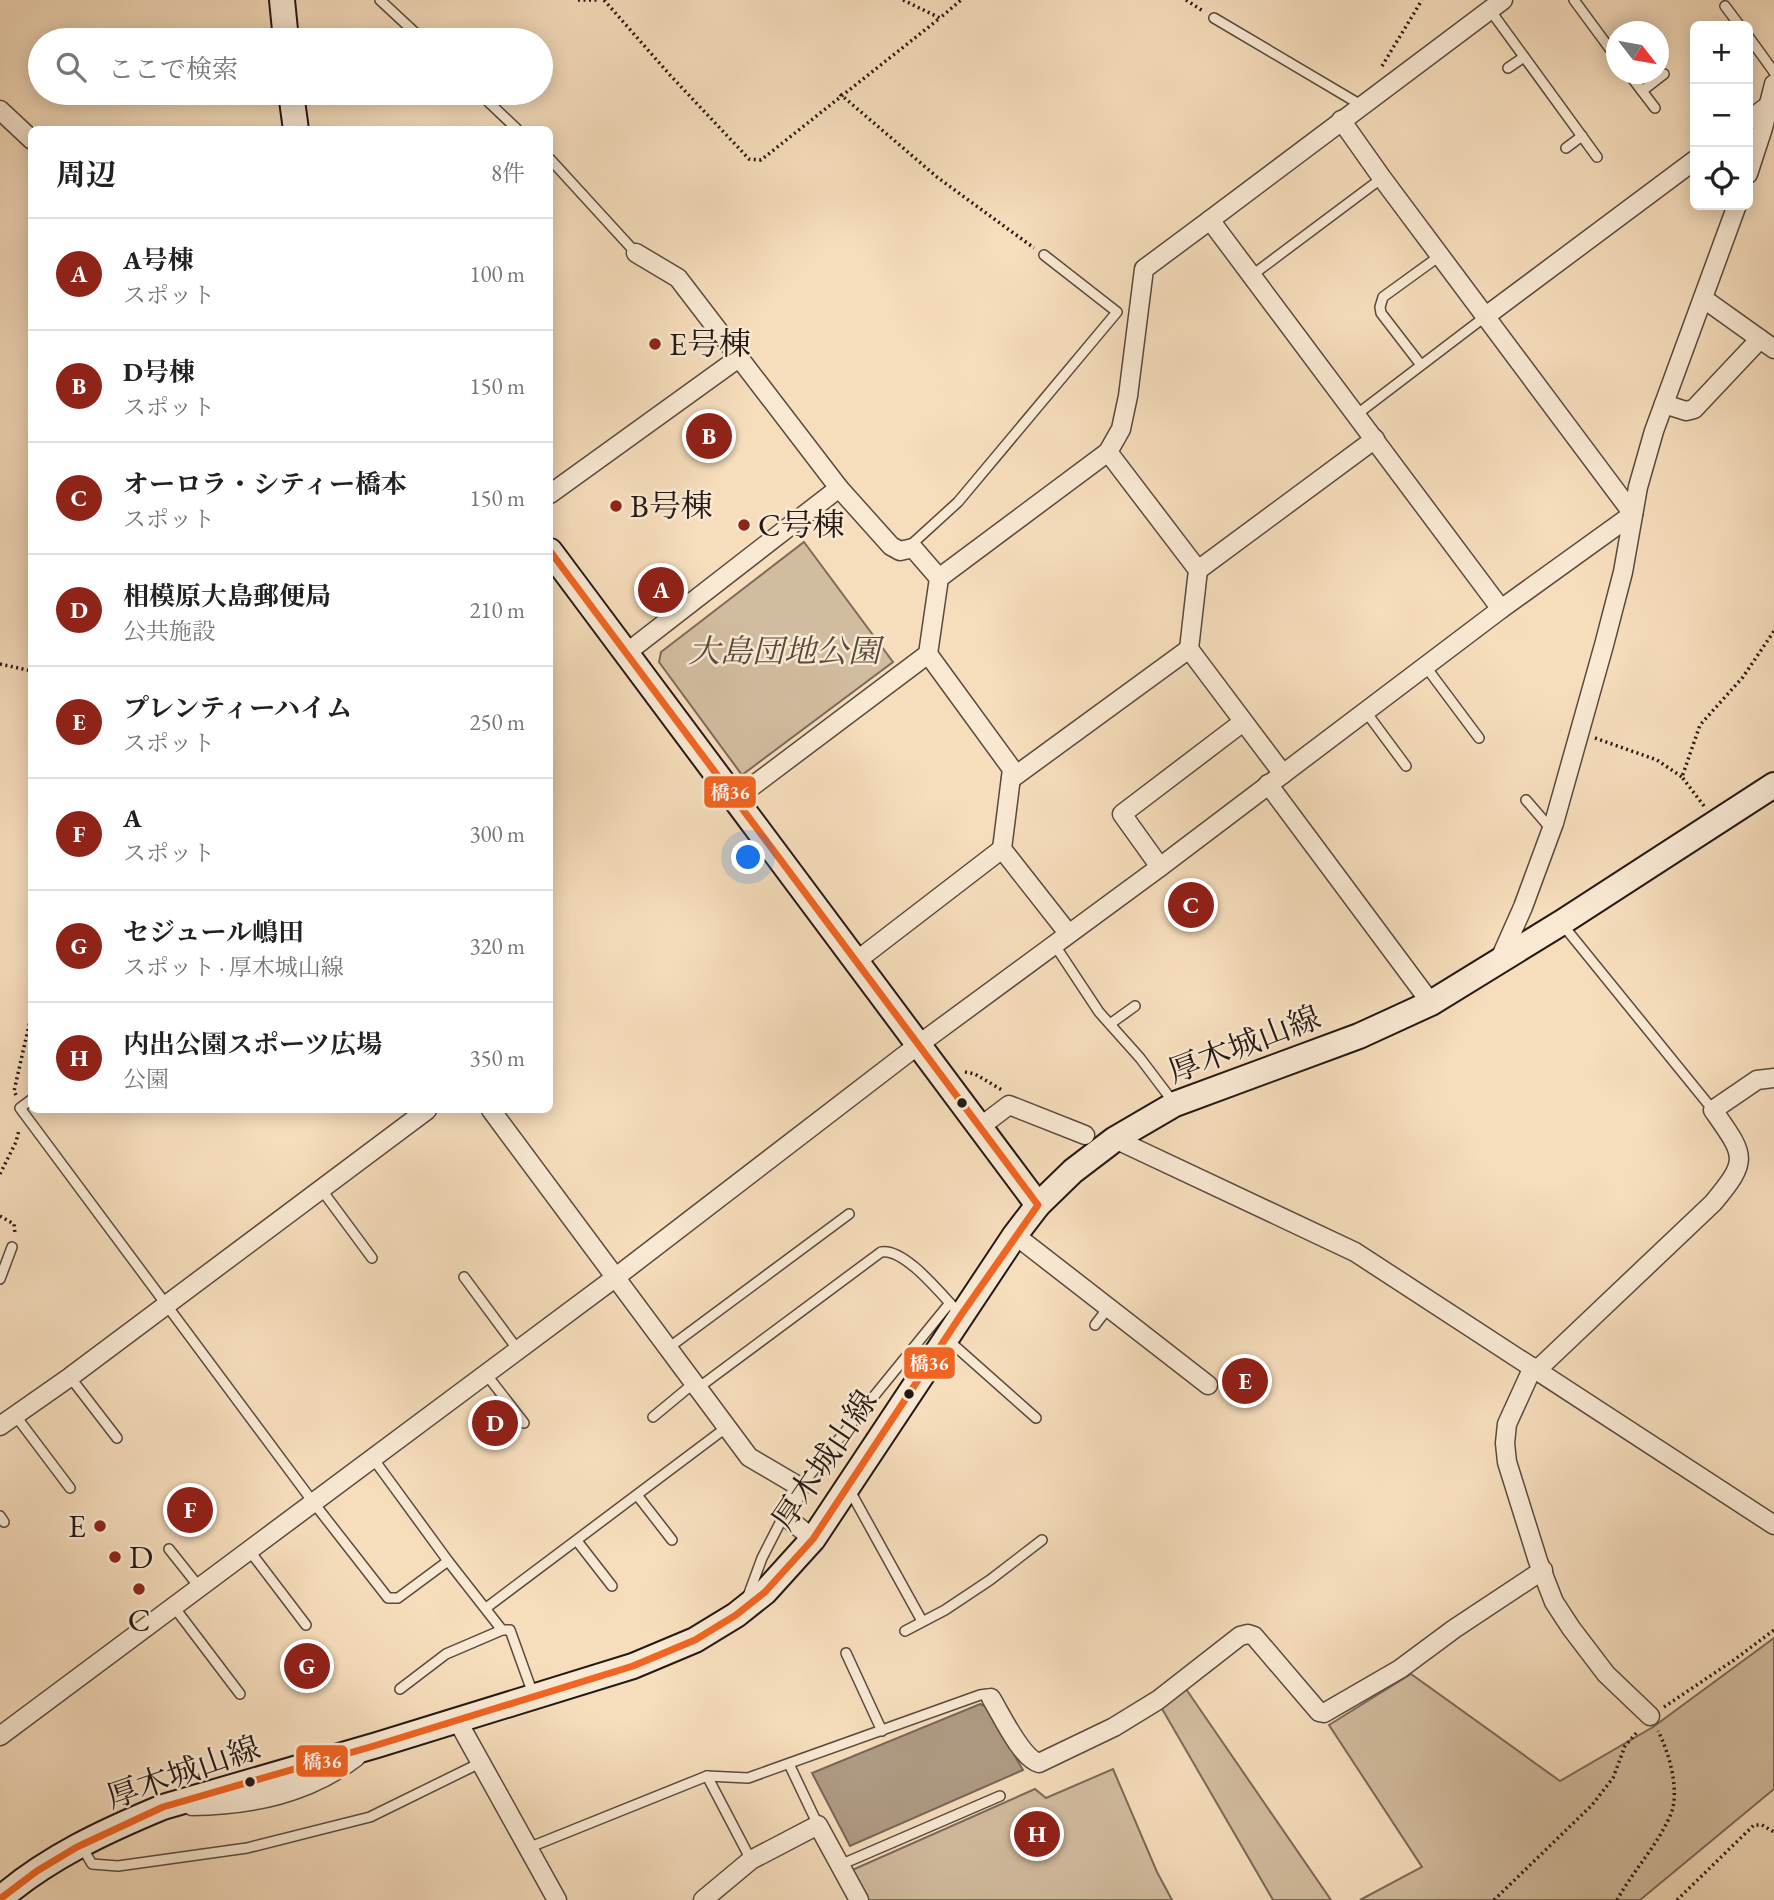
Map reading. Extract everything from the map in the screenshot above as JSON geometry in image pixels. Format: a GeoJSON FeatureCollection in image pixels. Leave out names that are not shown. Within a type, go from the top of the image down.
{"type":"FeatureCollection","features":[{"type":"Feature","properties":{"kind":"main road"},"geometry":{"type":"LineString","coordinates":[[282,0],[285,28]]}},
{"type":"Feature","properties":{"kind":"main road"},"geometry":{"type":"LineString","coordinates":[[293,105],[295,126]]}},
{"type":"Feature","properties":{"kind":"main road"},"geometry":{"type":"LineString","coordinates":[[553,555],[1038,1205]]}},
{"type":"Feature","properties":{"kind":"main road","name":"厚木城山線"},"geometry":{"type":"LineString","coordinates":[[0,1899],[44,1866],[80,1845],[163,1807],[457,1720],[668,1653],[695,1640],[773,1585],[813,1539],[946,1338],[955,1309],[1038,1205],[1073,1171],[1115,1139],[1175,1104],[1359,1036],[1431,1003],[1561,923],[1774,785]]}},
{"type":"Feature","properties":{"kind":"street"},"geometry":{"type":"LineString","coordinates":[[1061,939],[1002,849],[1012,769],[929,654],[939,578],[1108,452],[1121,429],[1128,396],[1144,270],[1496,5]]}},
{"type":"Feature","properties":{"kind":"street"},"geometry":{"type":"LineString","coordinates":[[1753,158],[1774,84]]}},
{"type":"Feature","properties":{"kind":"street"},"geometry":{"type":"LineString","coordinates":[[1753,117],[1769,106]]}},
{"type":"Feature","properties":{"kind":"street"},"geometry":{"type":"LineString","coordinates":[[0,110],[28,136]]}},
{"type":"Feature","properties":{"kind":"street"},"geometry":{"type":"LineString","coordinates":[[1341,120],[1633,514]]}},
{"type":"Feature","properties":{"kind":"street"},"geometry":{"type":"LineString","coordinates":[[1486,316],[1690,164]]}},
{"type":"Feature","properties":{"kind":"street"},"geometry":{"type":"LineString","coordinates":[[1498,963],[1523,907],[1552,829],[1620,584],[1638,487],[1664,404],[1735,210]]}},
{"type":"Feature","properties":{"kind":"street"},"geometry":{"type":"LineString","coordinates":[[1210,220],[1501,609]]}},
{"type":"Feature","properties":{"kind":"street"},"geometry":{"type":"LineString","coordinates":[[636,253],[678,278],[839,488],[891,546],[900,551],[913,548],[939,578]]}},
{"type":"Feature","properties":{"kind":"street"},"geometry":{"type":"LineString","coordinates":[[1664,404],[1686,411],[1694,409],[1767,344],[1704,299]]}},
{"type":"Feature","properties":{"kind":"street"},"geometry":{"type":"LineString","coordinates":[[553,493],[740,357]]}},
{"type":"Feature","properties":{"kind":"street"},"geometry":{"type":"LineString","coordinates":[[1198,570],[1375,439]]}},
{"type":"Feature","properties":{"kind":"street"},"geometry":{"type":"LineString","coordinates":[[1108,452],[1198,570],[1189,649],[1243,722],[1275,779],[1431,1003]]}},
{"type":"Feature","properties":{"kind":"street"},"geometry":{"type":"LineString","coordinates":[[625,654],[839,488]]}},
{"type":"Feature","properties":{"kind":"street"},"geometry":{"type":"LineString","coordinates":[[0,1736],[616,1277],[918,1045],[1160,867],[1501,609],[1633,514]]}},
{"type":"Feature","properties":{"kind":"street"},"geometry":{"type":"LineString","coordinates":[[1011,779],[1189,649]]}},
{"type":"Feature","properties":{"kind":"street"},"geometry":{"type":"LineString","coordinates":[[734,800],[929,654]]}},
{"type":"Feature","properties":{"kind":"street"},"geometry":{"type":"LineString","coordinates":[[1160,867],[1122,814],[1243,722]]}},
{"type":"Feature","properties":{"kind":"street"},"geometry":{"type":"LineString","coordinates":[[855,962],[1002,849]]}},
{"type":"Feature","properties":{"kind":"street"},"geometry":{"type":"LineString","coordinates":[[1650,1716],[1606,1674],[1554,1602],[1538,1561],[1507,1462],[1507,1424],[1535,1368],[1713,1203],[1733,1178],[1738,1168],[1739,1149],[1713,1110],[1757,1080],[1774,1078]]}},
{"type":"Feature","properties":{"kind":"street"},"geometry":{"type":"LineString","coordinates":[[980,1127],[1009,1105],[1085,1135]]}},
{"type":"Feature","properties":{"kind":"street"},"geometry":{"type":"LineString","coordinates":[[0,1426],[70,1377],[423,1113]]}},
{"type":"Feature","properties":{"kind":"street"},"geometry":{"type":"LineString","coordinates":[[493,1113],[667,1349],[753,1460],[800,1487],[784,1515],[813,1539]]}},
{"type":"Feature","properties":{"kind":"street"},"geometry":{"type":"LineString","coordinates":[[1115,1139],[1355,1252],[1774,1525]]}},
{"type":"Feature","properties":{"kind":"street"},"geometry":{"type":"LineString","coordinates":[[1015,1235],[1208,1385]]}},
{"type":"Feature","properties":{"kind":"street"},"geometry":{"type":"LineString","coordinates":[[991,1698],[1025,1753],[1039,1763],[1114,1727],[1158,1700],[1240,1636],[1248,1634],[1254,1636],[1319,1712],[1324,1713],[1399,1669],[1543,1570]]}},
{"type":"Feature","properties":{"kind":"street"},"geometry":{"type":"LineString","coordinates":[[457,1720],[558,1900]]}},
{"type":"Feature","properties":{"kind":"street"},"geometry":{"type":"LineString","coordinates":[[703,1900],[751,1860],[818,1825],[859,1900]]}},
{"type":"Feature","properties":{"kind":"lane"},"geometry":{"type":"LineString","coordinates":[[380,0],[410,28]]}},
{"type":"Feature","properties":{"kind":"lane"},"geometry":{"type":"LineString","coordinates":[[1574,0],[1606,43]]}},
{"type":"Feature","properties":{"kind":"lane"},"geometry":{"type":"LineString","coordinates":[[1496,5],[1524,57],[1597,157]]}},
{"type":"Feature","properties":{"kind":"lane"},"geometry":{"type":"LineString","coordinates":[[1725,6],[1736,21]]}},
{"type":"Feature","properties":{"kind":"lane"},"geometry":{"type":"LineString","coordinates":[[1214,18],[1361,105]]}},
{"type":"Feature","properties":{"kind":"lane"},"geometry":{"type":"LineString","coordinates":[[1753,43],[1774,72]]}},
{"type":"Feature","properties":{"kind":"lane"},"geometry":{"type":"LineString","coordinates":[[1508,68],[1524,57]]}},
{"type":"Feature","properties":{"kind":"lane"},"geometry":{"type":"LineString","coordinates":[[1637,84],[1655,108]]}},
{"type":"Feature","properties":{"kind":"lane"},"geometry":{"type":"LineString","coordinates":[[1642,91],[1651,84]]}},
{"type":"Feature","properties":{"kind":"lane"},"geometry":{"type":"LineString","coordinates":[[492,105],[514,126]]}},
{"type":"Feature","properties":{"kind":"lane"},"geometry":{"type":"LineString","coordinates":[[1566,148],[1582,136]]}},
{"type":"Feature","properties":{"kind":"lane"},"geometry":{"type":"LineString","coordinates":[[553,162],[636,253]]}},
{"type":"Feature","properties":{"kind":"lane"},"geometry":{"type":"LineString","coordinates":[[1251,276],[1382,178]]}},
{"type":"Feature","properties":{"kind":"lane"},"geometry":{"type":"LineString","coordinates":[[913,548],[913,542],[958,502],[1117,312],[1044,255]]}},
{"type":"Feature","properties":{"kind":"lane"},"geometry":{"type":"LineString","coordinates":[[1421,365],[1381,313],[1380,307],[1383,297],[1441,255]]}},
{"type":"Feature","properties":{"kind":"lane"},"geometry":{"type":"LineString","coordinates":[[1356,415],[1486,316]]}},
{"type":"Feature","properties":{"kind":"lane"},"geometry":{"type":"LineString","coordinates":[[1426,667],[1479,738]]}},
{"type":"Feature","properties":{"kind":"lane"},"geometry":{"type":"LineString","coordinates":[[1366,712],[1406,766]]}},
{"type":"Feature","properties":{"kind":"lane"},"geometry":{"type":"LineString","coordinates":[[1526,800],[1552,829]]}},
{"type":"Feature","properties":{"kind":"lane"},"geometry":{"type":"LineString","coordinates":[[1561,923],[1713,1110]]}},
{"type":"Feature","properties":{"kind":"lane"},"geometry":{"type":"LineString","coordinates":[[1061,939],[1100,1012],[1175,1104]]}},
{"type":"Feature","properties":{"kind":"lane"},"geometry":{"type":"LineString","coordinates":[[1110,1024],[1135,1006]]}},
{"type":"Feature","properties":{"kind":"lane"},"geometry":{"type":"LineString","coordinates":[[28,1102],[20,1108],[313,1502],[391,1600],[398,1598],[448,1561]]}},
{"type":"Feature","properties":{"kind":"lane"},"geometry":{"type":"LineString","coordinates":[[321,1189],[372,1258]]}},
{"type":"Feature","properties":{"kind":"lane"},"geometry":{"type":"LineString","coordinates":[[667,1349],[849,1214]]}},
{"type":"Feature","properties":{"kind":"lane"},"geometry":{"type":"LineString","coordinates":[[0,1279],[12,1247]]}},
{"type":"Feature","properties":{"kind":"lane"},"geometry":{"type":"LineString","coordinates":[[653,1417],[874,1256],[888,1250],[904,1257],[955,1309],[800,1487]]}},
{"type":"Feature","properties":{"kind":"lane"},"geometry":{"type":"LineString","coordinates":[[464,1277],[518,1350]]}},
{"type":"Feature","properties":{"kind":"lane"},"geometry":{"type":"LineString","coordinates":[[1095,1325],[1108,1308]]}},
{"type":"Feature","properties":{"kind":"lane"},"geometry":{"type":"LineString","coordinates":[[946,1338],[1036,1418]]}},
{"type":"Feature","properties":{"kind":"lane"},"geometry":{"type":"LineString","coordinates":[[486,1374],[524,1423]]}},
{"type":"Feature","properties":{"kind":"lane"},"geometry":{"type":"LineString","coordinates":[[70,1377],[117,1438]]}},
{"type":"Feature","properties":{"kind":"lane"},"geometry":{"type":"LineString","coordinates":[[15,1415],[70,1488]]}},
{"type":"Feature","properties":{"kind":"lane"},"geometry":{"type":"LineString","coordinates":[[486,1608],[727,1427]]}},
{"type":"Feature","properties":{"kind":"lane"},"geometry":{"type":"LineString","coordinates":[[372,1457],[448,1561],[509,1635],[533,1696]]}},
{"type":"Feature","properties":{"kind":"lane"},"geometry":{"type":"LineString","coordinates":[[849,1487],[922,1621]]}},
{"type":"Feature","properties":{"kind":"lane"},"geometry":{"type":"LineString","coordinates":[[637,1495],[672,1540]]}},
{"type":"Feature","properties":{"kind":"lane"},"geometry":{"type":"LineString","coordinates":[[745,1607],[762,1558],[784,1515]]}},
{"type":"Feature","properties":{"kind":"lane"},"geometry":{"type":"LineString","coordinates":[[905,1631],[945,1610],[1042,1540]]}},
{"type":"Feature","properties":{"kind":"lane"},"geometry":{"type":"LineString","coordinates":[[577,1541],[612,1586]]}},
{"type":"Feature","properties":{"kind":"lane"},"geometry":{"type":"LineString","coordinates":[[169,1549],[200,1588]]}},
{"type":"Feature","properties":{"kind":"lane"},"geometry":{"type":"LineString","coordinates":[[250,1550],[306,1625]]}},
{"type":"Feature","properties":{"kind":"lane"},"geometry":{"type":"LineString","coordinates":[[174,1607],[240,1693]]}},
{"type":"Feature","properties":{"kind":"lane"},"geometry":{"type":"LineString","coordinates":[[400,1689],[446,1654],[509,1635]]}},
{"type":"Feature","properties":{"kind":"lane"},"geometry":{"type":"LineString","coordinates":[[846,1653],[882,1731]]}},
{"type":"Feature","properties":{"kind":"lane"},"geometry":{"type":"LineString","coordinates":[[528,1848],[707,1776],[748,1778],[980,1695],[987,1694],[991,1698]]}},
{"type":"Feature","properties":{"kind":"lane"},"geometry":{"type":"LineString","coordinates":[[80,1845],[92,1864],[118,1866],[247,1848],[370,1817],[480,1763]]}},
{"type":"Feature","properties":{"kind":"lane"},"geometry":{"type":"LineString","coordinates":[[789,1765],[818,1825]]}},
{"type":"Feature","properties":{"kind":"lane"},"geometry":{"type":"LineString","coordinates":[[707,1776],[751,1860]]}},
{"type":"Feature","properties":{"kind":"lane"},"geometry":{"type":"LineString","coordinates":[[840,1865],[1000,1796]]}},
{"type":"Feature","properties":{"kind":"path"},"geometry":{"type":"LineString","coordinates":[[578,0],[597,0]]}},
{"type":"Feature","properties":{"kind":"path"},"geometry":{"type":"LineString","coordinates":[[604,0],[749,159],[761,160],[840,94],[961,0]]}},
{"type":"Feature","properties":{"kind":"path"},"geometry":{"type":"LineString","coordinates":[[903,0],[940,18]]}},
{"type":"Feature","properties":{"kind":"path"},"geometry":{"type":"LineString","coordinates":[[1186,0],[1214,18]]}},
{"type":"Feature","properties":{"kind":"path"},"geometry":{"type":"LineString","coordinates":[[1380,70],[1399,34],[1422,0]]}},
{"type":"Feature","properties":{"kind":"path"},"geometry":{"type":"LineString","coordinates":[[840,94],[937,177],[1044,255]]}},
{"type":"Feature","properties":{"kind":"path"},"geometry":{"type":"LineString","coordinates":[[1682,777],[1700,725],[1743,677],[1774,631]]}},
{"type":"Feature","properties":{"kind":"path"},"geometry":{"type":"LineString","coordinates":[[0,664],[28,670]]}},
{"type":"Feature","properties":{"kind":"path"},"geometry":{"type":"LineString","coordinates":[[1580,733],[1657,760],[1682,777],[1716,822]]}},
{"type":"Feature","properties":{"kind":"path"},"geometry":{"type":"LineString","coordinates":[[0,1216],[15,1224],[12,1247]]}},
{"type":"Feature","properties":{"kind":"path"},"geometry":{"type":"LineString","coordinates":[[1494,1900],[1592,1805],[1613,1778],[1625,1746],[1650,1716],[1774,1630]]}},
{"type":"Feature","properties":{"kind":"path"},"geometry":{"type":"LineString","coordinates":[[1617,1900],[1672,1814],[1674,1785],[1668,1750],[1650,1716]]}},
{"type":"Feature","properties":{"kind":"path"},"geometry":{"type":"LineString","coordinates":[[1677,1900],[1754,1825],[1762,1825],[1774,1832]]}},
{"type":"Feature","properties":{"kind":"green space","name":"大島団地公園"},"geometry":{"type":"Polygon","coordinates":[[[804,542],[893,662],[742,775],[659,662],[661,652],[804,542]]]}},
{"type":"Feature","properties":{"kind":"green space"},"geometry":{"type":"Polygon","coordinates":[[[1774,1638],[1774,1789],[1640,1900],[1360,1900],[1422,1867],[1329,1725],[1411,1674],[1560,1781],[1653,1727],[1774,1638]]]}},
{"type":"Feature","properties":{"kind":"green space"},"geometry":{"type":"Polygon","coordinates":[[[1186,1689],[1331,1900],[1273,1900],[1161,1707],[1186,1689]]]}},
{"type":"Feature","properties":{"kind":"green space"},"geometry":{"type":"Polygon","coordinates":[[[1113,1769],[1157,1872],[1172,1900],[865,1900],[850,1871],[1035,1789],[1046,1798],[1113,1769]]]}},
{"type":"Feature","properties":{"kind":"shaded area"},"geometry":{"type":"Polygon","coordinates":[[[980,1704],[987,1707],[1023,1770],[850,1846],[812,1773],[980,1704]]]}},
{"type":"Feature","properties":{"kind":"transit line","name":"橋36"},"geometry":{"type":"LineString","coordinates":[[0,1899],[37,1871],[77,1847],[163,1807],[377,1745],[633,1666],[695,1640],[736,1615],[765,1592],[813,1539],[961,1315],[1038,1205],[553,555]]}},
{"type":"Feature","properties":{"kind":"place","name":"E号棟"},"geometry":{"type":"Point","coordinates":[655,344]}},
{"type":"Feature","properties":{"kind":"place","name":"D号棟"},"geometry":{"type":"Point","coordinates":[709,436]}},
{"type":"Feature","properties":{"kind":"place","name":"B号棟"},"geometry":{"type":"Point","coordinates":[616,506]}},
{"type":"Feature","properties":{"kind":"place","name":"C号棟"},"geometry":{"type":"Point","coordinates":[744,525]}},
{"type":"Feature","properties":{"kind":"place","name":"A号棟"},"geometry":{"type":"Point","coordinates":[661,590]}},
{"type":"Feature","properties":{"kind":"place","name":"オーロラ・シティー橋本"},"geometry":{"type":"Point","coordinates":[1191,905]}},
{"type":"Feature","properties":{"kind":"place","name":"プレンティーハイム"},"geometry":{"type":"Point","coordinates":[1245,1381]}},
{"type":"Feature","properties":{"kind":"place","name":"相模原大島郵便局"},"geometry":{"type":"Point","coordinates":[495,1423]}},
{"type":"Feature","properties":{"kind":"place","name":"A"},"geometry":{"type":"Point","coordinates":[190,1510]}},
{"type":"Feature","properties":{"kind":"place","name":"E"},"geometry":{"type":"Point","coordinates":[100,1526]}},
{"type":"Feature","properties":{"kind":"place","name":"D"},"geometry":{"type":"Point","coordinates":[115,1557]}},
{"type":"Feature","properties":{"kind":"place","name":"C"},"geometry":{"type":"Point","coordinates":[139,1589]}},
{"type":"Feature","properties":{"kind":"place","name":"セジュール嶋田"},"geometry":{"type":"Point","coordinates":[307,1666]}},
{"type":"Feature","properties":{"kind":"place","name":"内出公園スポーツ広場"},"geometry":{"type":"Point","coordinates":[1037,1834]}}]}
